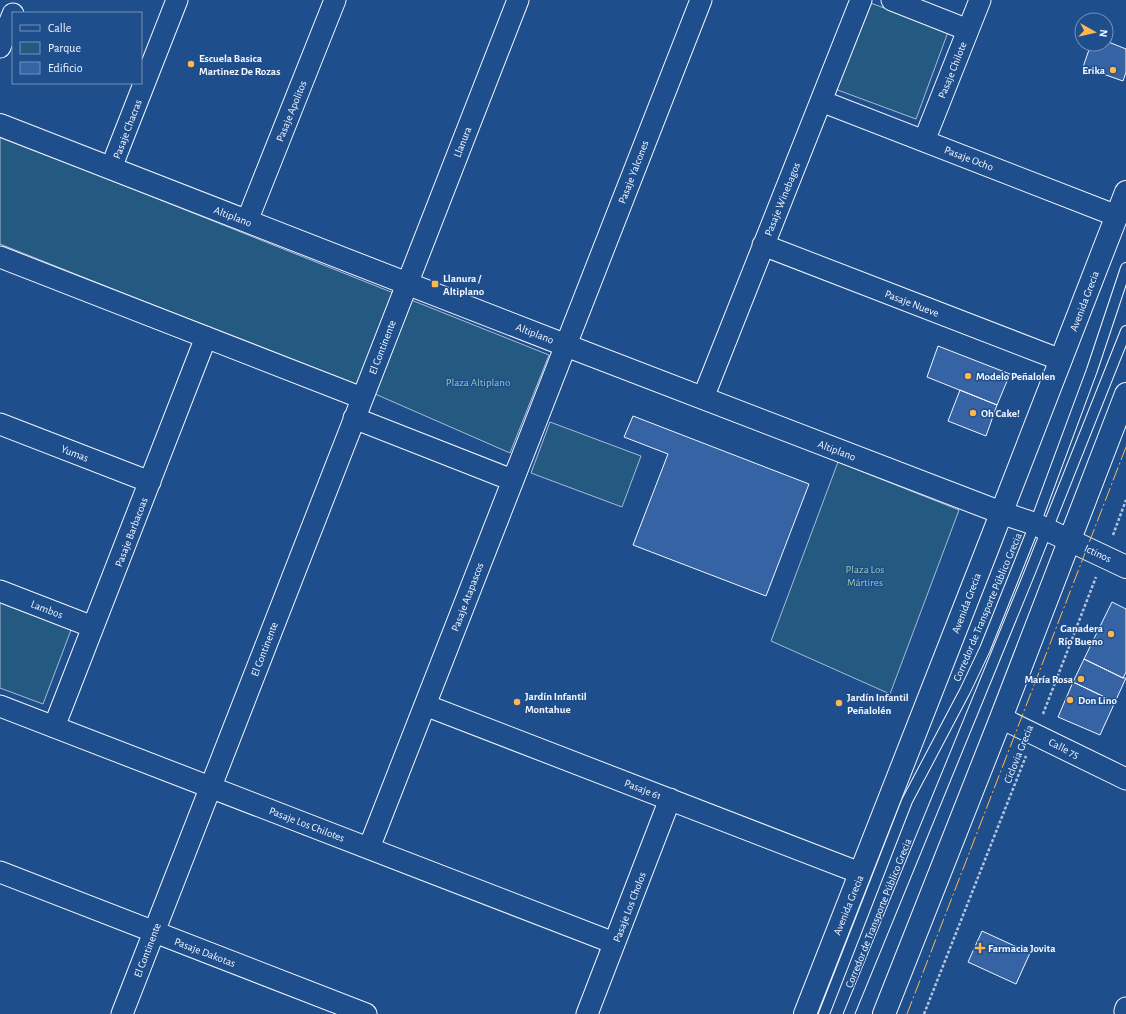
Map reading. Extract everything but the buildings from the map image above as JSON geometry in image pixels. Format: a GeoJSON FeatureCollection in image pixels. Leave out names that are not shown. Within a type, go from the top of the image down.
{"type":"FeatureCollection","features":[{"type":"Feature","properties":{"kind":"main road","name":"Altiplano"},"geometry":{"type":"LineString","coordinates":[[0,125],[565,345],[1041,527],[1070,540]]}},
{"type":"Feature","properties":{"kind":"main road","name":"Avenida Grecia"},"geometry":{"type":"LineString","coordinates":[[805,1014],[1002,513],[1126,192]]}},
{"type":"Feature","properties":{"kind":"main road"},"geometry":{"type":"LineString","coordinates":[[884,1014],[1001,718],[1126,394]]}},
{"type":"Feature","properties":{"kind":"main road","name":"Ictinos"},"geometry":{"type":"LineString","coordinates":[[1070,540],[1126,567]]}},
{"type":"Feature","properties":{"kind":"street"},"geometry":{"type":"LineString","coordinates":[[14,12],[18,0]]}},
{"type":"Feature","properties":{"kind":"street","name":"Pasaje Chacras"},"geometry":{"type":"LineString","coordinates":[[111,168],[177,0]]}},
{"type":"Feature","properties":{"kind":"street","name":"Pasaje Apolitos"},"geometry":{"type":"LineString","coordinates":[[247,221],[335,0]]}},
{"type":"Feature","properties":{"kind":"street","name":"Llanura"},"geometry":{"type":"LineString","coordinates":[[407,283],[518,0]]}},
{"type":"Feature","properties":{"kind":"street","name":"Pasaje Yalcones"},"geometry":{"type":"LineString","coordinates":[[565,345],[701,0]]}},
{"type":"Feature","properties":{"kind":"street","name":"Pasaje Winebagos"},"geometry":{"type":"LineString","coordinates":[[703,398],[861,0]]}},
{"type":"Feature","properties":{"kind":"street"},"geometry":{"type":"LineString","coordinates":[[892,0],[968,30]]}},
{"type":"Feature","properties":{"kind":"street","name":"Pasaje Chilote"},"geometry":{"type":"LineString","coordinates":[[924,141],[980,0]]}},
{"type":"Feature","properties":{"kind":"street"},"geometry":{"type":"LineString","coordinates":[[0,47],[12,17]]}},
{"type":"Feature","properties":{"kind":"street","name":"Pasaje Ocho"},"geometry":{"type":"LineString","coordinates":[[821,101],[1117,216]]}},
{"type":"Feature","properties":{"kind":"street","name":"Pasaje Nueve"},"geometry":{"type":"LineString","coordinates":[[763,245],[1061,360]]}},
{"type":"Feature","properties":{"kind":"street"},"geometry":{"type":"LineString","coordinates":[[0,256],[362,398]]}},
{"type":"Feature","properties":{"kind":"street","name":"El Continente"},"geometry":{"type":"LineString","coordinates":[[122,1014],[407,283]]}},
{"type":"Feature","properties":{"kind":"street","name":"Pasaje Barbacoas"},"geometry":{"type":"LineString","coordinates":[[54,727],[206,337]]}},
{"type":"Feature","properties":{"kind":"street","name":"Pasaje Atapascos"},"geometry":{"type":"LineString","coordinates":[[368,848],[565,345]]}},
{"type":"Feature","properties":{"kind":"street"},"geometry":{"type":"LineString","coordinates":[[354,418],[512,480]]}},
{"type":"Feature","properties":{"kind":"street","name":"Yumas"},"geometry":{"type":"LineString","coordinates":[[0,424],[150,482]]}},
{"type":"Feature","properties":{"kind":"street","name":"Lambos"},"geometry":{"type":"LineString","coordinates":[[0,591],[93,627]]}},
{"type":"Feature","properties":{"kind":"street","name":"Pasaje 61"},"geometry":{"type":"LineString","coordinates":[[425,704],[860,873]]}},
{"type":"Feature","properties":{"kind":"street","name":"Pasaje Los Chilotes"},"geometry":{"type":"LineString","coordinates":[[0,706],[614,944]]}},
{"type":"Feature","properties":{"kind":"street","name":"Calle 75"},"geometry":{"type":"LineString","coordinates":[[1001,718],[1126,779]]}},
{"type":"Feature","properties":{"kind":"street","name":"Pasaje Los Cholos"},"geometry":{"type":"LineString","coordinates":[[587,1014],[670,799]]}},
{"type":"Feature","properties":{"kind":"street","name":"Pasaje Dakotas"},"geometry":{"type":"LineString","coordinates":[[0,872],[366,1014]]}},
{"type":"Feature","properties":{"kind":"lane","name":"Corredor de Transporte Público Grecia"},"geometry":{"type":"LineString","coordinates":[[849,1014],[1041,527],[1126,268]]}},
{"type":"Feature","properties":{"kind":"lane","name":"Corredor de Transporte Público Grecia"},"geometry":{"type":"LineString","coordinates":[[824,1014],[907,801],[966,691],[1041,527],[1126,331]]}},
{"type":"Feature","properties":{"kind":"path","name":"Ciclovia Grecia"},"geometry":{"type":"LineString","coordinates":[[924,1014],[1126,500]]}},
{"type":"Feature","properties":{"kind":"green space"},"geometry":{"type":"Polygon","coordinates":[[[868,2],[948,32],[916,119],[835,89],[868,2]]]}},
{"type":"Feature","properties":{"kind":"green space","name":"Plaza Altiplano"},"geometry":{"type":"Polygon","coordinates":[[[0,136],[549,355],[510,453],[366,390],[0,244],[0,136]]]}},
{"type":"Feature","properties":{"kind":"green space"},"geometry":{"type":"Polygon","coordinates":[[[550,422],[641,456],[622,507],[531,473],[550,422]]]}},
{"type":"Feature","properties":{"kind":"green space","name":"Plaza Los Mártires"},"geometry":{"type":"Polygon","coordinates":[[[838,462],[959,510],[890,694],[771,641],[838,462]]]}},
{"type":"Feature","properties":{"kind":"green space"},"geometry":{"type":"Polygon","coordinates":[[[0,603],[71,630],[43,704],[0,688],[0,603]]]}},
{"type":"Feature","properties":{"kind":"power"},"geometry":{"type":"LineString","coordinates":[[907,1014],[1126,447]]}},
{"type":"Feature","properties":{"kind":"place","name":"Escuela Basica Martinez De Rozas"},"geometry":{"type":"Point","coordinates":[191,64]}},
{"type":"Feature","properties":{"kind":"place","name":"Erika"},"geometry":{"type":"Point","coordinates":[1113,70]}},
{"type":"Feature","properties":{"kind":"place","name":"Llanura / Altiplano"},"geometry":{"type":"Point","coordinates":[435,284]}},
{"type":"Feature","properties":{"kind":"place","name":"Modelo Peñalolen"},"geometry":{"type":"Point","coordinates":[968,376]}},
{"type":"Feature","properties":{"kind":"place","name":"Oh Cake!"},"geometry":{"type":"Point","coordinates":[973,413]}},
{"type":"Feature","properties":{"kind":"place","name":"Ganadera Río Bueno"},"geometry":{"type":"Point","coordinates":[1111,634]}},
{"type":"Feature","properties":{"kind":"place","name":"María Rosa"},"geometry":{"type":"Point","coordinates":[1081,679]}},
{"type":"Feature","properties":{"kind":"place","name":"Don Lino"},"geometry":{"type":"Point","coordinates":[1070,700]}},
{"type":"Feature","properties":{"kind":"place","name":"Jardín Infantil Montahue"},"geometry":{"type":"Point","coordinates":[517,702]}},
{"type":"Feature","properties":{"kind":"place","name":"Jardín Infantil Peñalolén"},"geometry":{"type":"Point","coordinates":[839,703]}},
{"type":"Feature","properties":{"kind":"place","name":"Farmacia Jovita"},"geometry":{"type":"Point","coordinates":[980,948]}}]}
